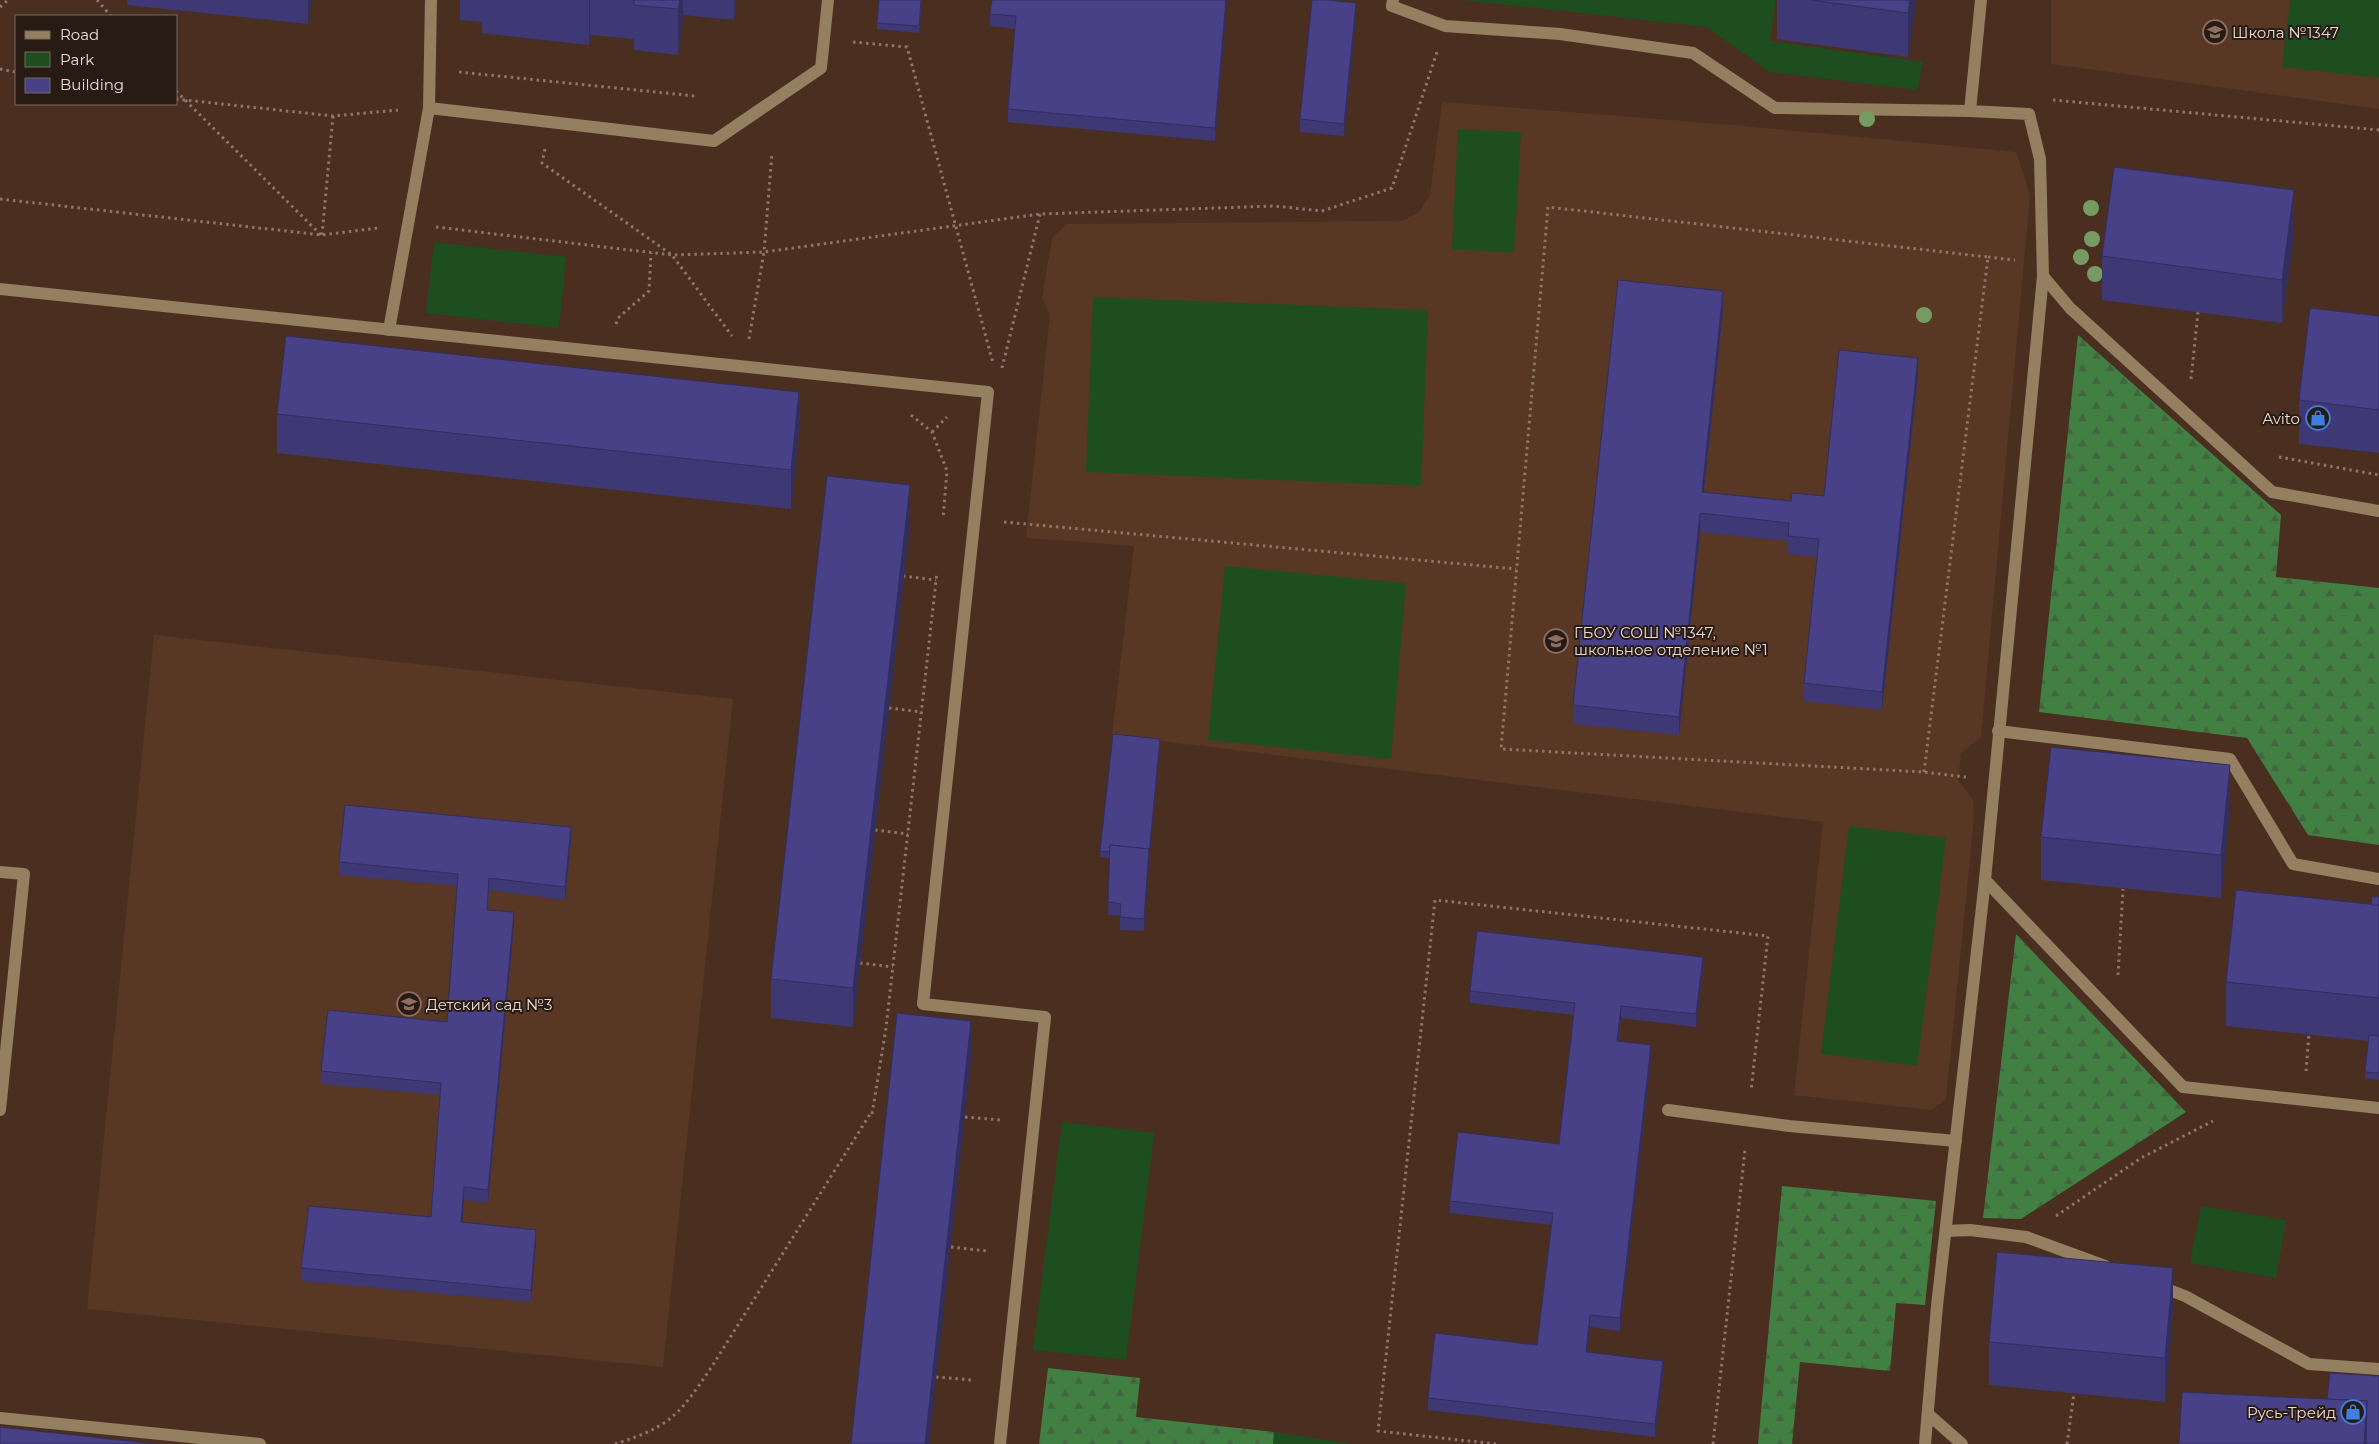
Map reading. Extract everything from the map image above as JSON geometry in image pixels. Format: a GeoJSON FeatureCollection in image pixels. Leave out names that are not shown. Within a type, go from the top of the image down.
{"type":"FeatureCollection","features":[{"type":"Feature","properties":{"kind":"lane"},"geometry":{"type":"LineString","coordinates":[[389,330],[429,108],[431,0]]}},
{"type":"Feature","properties":{"kind":"lane"},"geometry":{"type":"LineString","coordinates":[[429,108],[714,141],[820,68],[828,0]]}},
{"type":"Feature","properties":{"kind":"lane"},"geometry":{"type":"LineString","coordinates":[[1393,0],[1392,6],[1445,26],[1560,34],[1693,52],[1775,108],[1970,111],[2029,114],[2040,159],[2043,276],[1985,880],[1946,1231],[1925,1444]]}},
{"type":"Feature","properties":{"kind":"lane"},"geometry":{"type":"LineString","coordinates":[[1970,111],[1980,0]]}},
{"type":"Feature","properties":{"kind":"lane"},"geometry":{"type":"LineString","coordinates":[[2043,276],[2070,308],[2272,492],[2379,511]]}},
{"type":"Feature","properties":{"kind":"lane"},"geometry":{"type":"LineString","coordinates":[[0,289],[389,330],[746,360],[988,392],[923,1004],[1045,1017],[1000,1444]]}},
{"type":"Feature","properties":{"kind":"lane"},"geometry":{"type":"LineString","coordinates":[[1998,730],[2230,759],[2293,864],[2379,879]]}},
{"type":"Feature","properties":{"kind":"lane"},"geometry":{"type":"LineString","coordinates":[[0,872],[24,874],[0,1110]]}},
{"type":"Feature","properties":{"kind":"lane"},"geometry":{"type":"LineString","coordinates":[[1985,880],[2184,1086],[2379,1108]]}},
{"type":"Feature","properties":{"kind":"lane"},"geometry":{"type":"LineString","coordinates":[[1668,1110],[1748,1121],[1956,1141]]}},
{"type":"Feature","properties":{"kind":"lane"},"geometry":{"type":"LineString","coordinates":[[1946,1231],[1970,1230],[2026,1237],[2120,1272]]}},
{"type":"Feature","properties":{"kind":"lane"},"geometry":{"type":"LineString","coordinates":[[2148,1282],[2185,1296],[2309,1364],[2379,1370]]}},
{"type":"Feature","properties":{"kind":"lane"},"geometry":{"type":"LineString","coordinates":[[1928,1414],[1962,1444]]}},
{"type":"Feature","properties":{"kind":"lane"},"geometry":{"type":"LineString","coordinates":[[0,1418],[260,1444]]}},
{"type":"Feature","properties":{"kind":"path"},"geometry":{"type":"LineString","coordinates":[[0,7],[8,0]]}},
{"type":"Feature","properties":{"kind":"path"},"geometry":{"type":"LineString","coordinates":[[97,0],[110,15]]}},
{"type":"Feature","properties":{"kind":"path"},"geometry":{"type":"LineString","coordinates":[[0,199],[322,235],[407,224],[672,255],[764,252],[1040,214],[1275,206],[1322,211],[1392,188],[1445,26]]}},
{"type":"Feature","properties":{"kind":"path"},"geometry":{"type":"LineString","coordinates":[[823,43],[859,42],[907,47],[998,383]]}},
{"type":"Feature","properties":{"kind":"path"},"geometry":{"type":"LineString","coordinates":[[0,69],[15,72]]}},
{"type":"Feature","properties":{"kind":"path"},"geometry":{"type":"LineString","coordinates":[[450,71],[695,96]]}},
{"type":"Feature","properties":{"kind":"path"},"geometry":{"type":"LineString","coordinates":[[178,93],[322,235]]}},
{"type":"Feature","properties":{"kind":"path"},"geometry":{"type":"LineString","coordinates":[[178,98],[333,116],[429,108]]}},
{"type":"Feature","properties":{"kind":"path"},"geometry":{"type":"LineString","coordinates":[[2050,100],[2379,130]]}},
{"type":"Feature","properties":{"kind":"path"},"geometry":{"type":"LineString","coordinates":[[322,235],[333,116]]}},
{"type":"Feature","properties":{"kind":"path"},"geometry":{"type":"LineString","coordinates":[[545,144],[542,163],[672,255],[746,360]]}},
{"type":"Feature","properties":{"kind":"path"},"geometry":{"type":"LineString","coordinates":[[746,360],[764,252],[772,153]]}},
{"type":"Feature","properties":{"kind":"path"},"geometry":{"type":"LineString","coordinates":[[1924,772],[1988,257],[1548,206],[1501,749],[1924,772],[1994,780]]}},
{"type":"Feature","properties":{"kind":"path"},"geometry":{"type":"LineString","coordinates":[[988,392],[998,383],[1040,214]]}},
{"type":"Feature","properties":{"kind":"path"},"geometry":{"type":"LineString","coordinates":[[618,318],[649,291],[651,253]]}},
{"type":"Feature","properties":{"kind":"path"},"geometry":{"type":"LineString","coordinates":[[2190,384],[2198,312]]}},
{"type":"Feature","properties":{"kind":"path"},"geometry":{"type":"LineString","coordinates":[[943,516],[1516,569]]}},
{"type":"Feature","properties":{"kind":"path"},"geometry":{"type":"LineString","coordinates":[[616,1444],[637,1436],[671,1418],[691,1396],[711,1368],[872,1112],[886,1028],[938,562]]}},
{"type":"Feature","properties":{"kind":"path"},"geometry":{"type":"LineString","coordinates":[[903,576],[936,580]]}},
{"type":"Feature","properties":{"kind":"path"},"geometry":{"type":"LineString","coordinates":[[889,708],[922,712]]}},
{"type":"Feature","properties":{"kind":"path"},"geometry":{"type":"LineString","coordinates":[[876,830],[908,834]]}},
{"type":"Feature","properties":{"kind":"path"},"geometry":{"type":"LineString","coordinates":[[2118,978],[2123,889]]}},
{"type":"Feature","properties":{"kind":"path"},"geometry":{"type":"LineString","coordinates":[[1496,1444],[1378,1431],[1435,900],[1768,936],[1713,1444]]}},
{"type":"Feature","properties":{"kind":"path"},"geometry":{"type":"LineString","coordinates":[[860,963],[893,967]]}},
{"type":"Feature","properties":{"kind":"path"},"geometry":{"type":"LineString","coordinates":[[2305,1081],[2309,1034]]}},
{"type":"Feature","properties":{"kind":"path"},"geometry":{"type":"LineString","coordinates":[[965,1117],[1001,1120]]}},
{"type":"Feature","properties":{"kind":"path"},"geometry":{"type":"LineString","coordinates":[[2026,1237],[2141,1158],[2219,1118]]}},
{"type":"Feature","properties":{"kind":"path"},"geometry":{"type":"LineString","coordinates":[[951,1247],[986,1251]]}},
{"type":"Feature","properties":{"kind":"path"},"geometry":{"type":"LineString","coordinates":[[936,1376],[972,1380]]}},
{"type":"Feature","properties":{"kind":"path"},"geometry":{"type":"LineString","coordinates":[[2067,1444],[2074,1393]]}},
{"type":"Feature","properties":{"kind":"shaded area","name":"Школа №1347"},"geometry":{"type":"Polygon","coordinates":[[[2051,0],[2379,0],[2379,109],[2051,64],[2051,0]]]}},
{"type":"Feature","properties":{"kind":"shaded area","name":"ГБОУ СОШ №1347, школьное отделение №1"},"geometry":{"type":"Polygon","coordinates":[[[1442,102],[1734,125],[2016,152],[2030,195],[1981,737],[1961,754],[1958,780],[1973,800],[1974,818],[1946,1099],[1931,1110],[1794,1095],[1823,822],[1112,735],[1134,546],[1026,538],[1050,314],[1042,298],[1052,238],[1067,224],[1402,221],[1419,212],[1430,195],[1442,102]]]}},
{"type":"Feature","properties":{"kind":"shaded area","name":"Детский сад №3"},"geometry":{"type":"Polygon","coordinates":[[[154,635],[733,699],[663,1367],[87,1309],[154,635]]]}},
{"type":"Feature","properties":{"kind":"green space"},"geometry":{"type":"Polygon","coordinates":[[[1462,0],[1776,0],[1770,41],[1923,62],[1917,90],[1770,72],[1706,27],[1462,0]]]}},
{"type":"Feature","properties":{"kind":"green space"},"geometry":{"type":"Polygon","coordinates":[[[2290,0],[2379,0],[2379,78],[2282,67],[2290,0]]]}},
{"type":"Feature","properties":{"kind":"green space"},"geometry":{"type":"Polygon","coordinates":[[[1458,129],[1521,132],[1514,253],[1452,249],[1458,129]]]}},
{"type":"Feature","properties":{"kind":"green space"},"geometry":{"type":"Polygon","coordinates":[[[434,242],[566,257],[559,328],[426,313],[434,242]]]}},
{"type":"Feature","properties":{"kind":"green space"},"geometry":{"type":"Polygon","coordinates":[[[1093,297],[1428,310],[1421,486],[1086,472],[1093,297]]]}},
{"type":"Feature","properties":{"kind":"green space"},"geometry":{"type":"Polygon","coordinates":[[[2078,335],[2281,515],[2276,577],[2379,588],[2379,845],[2308,835],[2247,738],[2039,712],[2078,335]]]}},
{"type":"Feature","properties":{"kind":"green space"},"geometry":{"type":"Polygon","coordinates":[[[1225,566],[1406,583],[1391,759],[1208,740],[1225,566]]]}},
{"type":"Feature","properties":{"kind":"green space"},"geometry":{"type":"Polygon","coordinates":[[[1849,826],[1946,838],[1917,1066],[1821,1054],[1849,826]]]}},
{"type":"Feature","properties":{"kind":"green space"},"geometry":{"type":"Polygon","coordinates":[[[2016,934],[2186,1112],[2021,1219],[1983,1218],[2016,934]]]}},
{"type":"Feature","properties":{"kind":"green space"},"geometry":{"type":"Polygon","coordinates":[[[1062,1122],[1154,1133],[1126,1360],[1033,1350],[1062,1122]]]}},
{"type":"Feature","properties":{"kind":"green space"},"geometry":{"type":"Polygon","coordinates":[[[1782,1186],[1936,1201],[1925,1305],[1896,1303],[1890,1371],[1800,1362],[1792,1444],[1758,1444],[1782,1186]]]}},
{"type":"Feature","properties":{"kind":"green space"},"geometry":{"type":"Polygon","coordinates":[[[2201,1206],[2286,1220],[2276,1278],[2190,1263],[2201,1206]]]}},
{"type":"Feature","properties":{"kind":"green space"},"geometry":{"type":"Polygon","coordinates":[[[1048,1368],[1140,1378],[1136,1417],[1274,1432],[1273,1444],[1039,1444],[1048,1368]]]}},
{"type":"Feature","properties":{"kind":"green space"},"geometry":{"type":"Polygon","coordinates":[[[1274,1432],[1353,1444],[1273,1444],[1274,1432]]]}},
{"type":"Feature","properties":{"kind":"building"},"geometry":{"type":"Polygon","coordinates":[[[634,0],[680,0],[678,9],[634,5],[634,0]]]}},
{"type":"Feature","properties":{"kind":"building"},"geometry":{"type":"Polygon","coordinates":[[[879,0],[921,0],[919,26],[877,23],[879,0]]]}},
{"type":"Feature","properties":{"kind":"building"},"geometry":{"type":"Polygon","coordinates":[[[992,0],[1226,0],[1215,128],[1008,109],[1016,16],[990,14],[992,0]]]}},
{"type":"Feature","properties":{"kind":"building"},"geometry":{"type":"Polygon","coordinates":[[[1312,0],[1356,3],[1344,124],[1300,119],[1312,0]]]}},
{"type":"Feature","properties":{"kind":"building"},"geometry":{"type":"Polygon","coordinates":[[[1811,0],[1910,0],[1908,13],[1811,0]]]}},
{"type":"Feature","properties":{"kind":"building"},"geometry":{"type":"Polygon","coordinates":[[[2114,167],[2294,190],[2282,280],[2102,256],[2114,167]]]}},
{"type":"Feature","properties":{"kind":"building"},"geometry":{"type":"Polygon","coordinates":[[[1618,280],[1723,291],[1702,492],[1791,501],[1792,493],[1824,496],[1839,350],[1918,358],[1882,692],[1804,683],[1819,539],[1788,536],[1789,523],[1700,513],[1679,717],[1573,705],[1618,280]]]}},
{"type":"Feature","properties":{"kind":"building"},"geometry":{"type":"Polygon","coordinates":[[[2310,308],[2379,316],[2379,410],[2299,400],[2310,308]]]}},
{"type":"Feature","properties":{"kind":"building"},"geometry":{"type":"Polygon","coordinates":[[[286,336],[799,392],[791,470],[277,414],[286,336]]]}},
{"type":"Feature","properties":{"kind":"building"},"geometry":{"type":"Polygon","coordinates":[[[827,476],[910,485],[853,988],[771,979],[827,476]]]}},
{"type":"Feature","properties":{"kind":"building"},"geometry":{"type":"Polygon","coordinates":[[[1113,734],[1160,739],[1149,855],[1149,849],[1110,845],[1110,852],[1100,851],[1113,734]]]}},
{"type":"Feature","properties":{"kind":"building"},"geometry":{"type":"Polygon","coordinates":[[[2051,747],[2230,765],[2221,855],[2041,837],[2051,747]]]}},
{"type":"Feature","properties":{"kind":"building"},"geometry":{"type":"Polygon","coordinates":[[[345,805],[571,827],[565,887],[489,878],[487,910],[514,912],[488,1190],[464,1187],[461,1222],[536,1230],[531,1290],[301,1268],[309,1206],[431,1217],[441,1083],[321,1071],[328,1010],[447,1022],[458,874],[339,862],[345,805]]]}},
{"type":"Feature","properties":{"kind":"building"},"geometry":{"type":"Polygon","coordinates":[[[1110,845],[1149,849],[1144,919],[1120,917],[1121,904],[1108,902],[1110,845]]]}},
{"type":"Feature","properties":{"kind":"building"},"geometry":{"type":"Polygon","coordinates":[[[2236,890],[2379,905],[2379,998],[2226,982],[2236,890]]]}},
{"type":"Feature","properties":{"kind":"building"},"geometry":{"type":"Polygon","coordinates":[[[2372,897],[2379,897],[2379,905],[2371,905],[2372,897]]]}},
{"type":"Feature","properties":{"kind":"building"},"geometry":{"type":"Polygon","coordinates":[[[1477,931],[1703,957],[1696,1014],[1621,1006],[1617,1041],[1651,1045],[1620,1318],[1590,1315],[1586,1352],[1663,1361],[1655,1424],[1428,1398],[1435,1333],[1537,1345],[1553,1213],[1450,1201],[1458,1132],[1559,1144],[1575,1003],[1470,991],[1477,931]]]}},
{"type":"Feature","properties":{"kind":"building"},"geometry":{"type":"Polygon","coordinates":[[[897,1013],[971,1021],[925,1444],[851,1444],[897,1013]]]}},
{"type":"Feature","properties":{"kind":"building"},"geometry":{"type":"Polygon","coordinates":[[[2369,1035],[2379,1036],[2379,1073],[2365,1072],[2369,1035]]]}},
{"type":"Feature","properties":{"kind":"building"},"geometry":{"type":"Polygon","coordinates":[[[1997,1252],[2173,1268],[2165,1358],[1989,1342],[1997,1252]]]}},
{"type":"Feature","properties":{"kind":"building"},"geometry":{"type":"Polygon","coordinates":[[[2330,1373],[2379,1376],[2379,1444],[2366,1444],[2367,1401],[2327,1399],[2330,1373]]]}},
{"type":"Feature","properties":{"kind":"building"},"geometry":{"type":"Polygon","coordinates":[[[2182,1392],[2367,1401],[2364,1444],[2179,1444],[2182,1392]]]}},
{"type":"Feature","properties":{"kind":"building"},"geometry":{"type":"Polygon","coordinates":[[[0,1427],[157,1444],[0,1444],[0,1427]]]}},
{"type":"Feature","properties":{"kind":"place","name":"Школа №1347"},"geometry":{"type":"Point","coordinates":[2215,32]}},
{"type":"Feature","properties":{"kind":"place","name":"Avito"},"geometry":{"type":"Point","coordinates":[2318,418]}},
{"type":"Feature","properties":{"kind":"place","name":"ГБОУ СОШ №1347, школьное отделение №1"},"geometry":{"type":"Point","coordinates":[1556,641]}},
{"type":"Feature","properties":{"kind":"place","name":"Детский сад №3"},"geometry":{"type":"Point","coordinates":[409,1004]}},
{"type":"Feature","properties":{"kind":"place","name":"Русь-Трейд"},"geometry":{"type":"Point","coordinates":[2353,1412]}}]}
